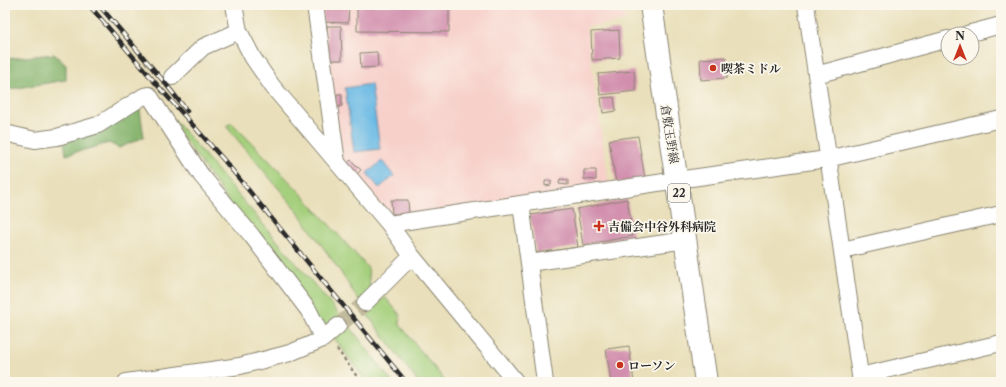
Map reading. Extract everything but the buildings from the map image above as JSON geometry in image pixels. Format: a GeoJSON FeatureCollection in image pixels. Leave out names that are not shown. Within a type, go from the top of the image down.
{"type":"FeatureCollection","features":[{"type":"Feature","properties":{"kind":"main road","name":"倉敷玉野線"},"geometry":{"type":"LineString","coordinates":[[651,5],[706,382]]}},
{"type":"Feature","properties":{"kind":"street"},"geometry":{"type":"LineString","coordinates":[[234,5],[239,31],[253,58],[273,87],[389,224],[412,256],[516,382]]}},
{"type":"Feature","properties":{"kind":"street"},"geometry":{"type":"LineString","coordinates":[[315,5],[337,162]]}},
{"type":"Feature","properties":{"kind":"street"},"geometry":{"type":"LineString","coordinates":[[806,5],[827,159],[861,379],[1001,343]]}},
{"type":"Feature","properties":{"kind":"street"},"geometry":{"type":"LineString","coordinates":[[980,31],[1001,25]]}},
{"type":"Feature","properties":{"kind":"street"},"geometry":{"type":"LineString","coordinates":[[172,77],[203,47],[239,31]]}},
{"type":"Feature","properties":{"kind":"street"},"geometry":{"type":"LineString","coordinates":[[816,75],[940,41]]}},
{"type":"Feature","properties":{"kind":"street"},"geometry":{"type":"LineString","coordinates":[[5,133],[35,140],[57,138],[98,125],[144,96],[149,95],[201,175],[252,236],[329,334],[290,353],[240,366],[126,382]]}},
{"type":"Feature","properties":{"kind":"street"},"geometry":{"type":"LineString","coordinates":[[389,224],[677,180],[827,159],[1001,119]]}},
{"type":"Feature","properties":{"kind":"street"},"geometry":{"type":"LineString","coordinates":[[521,204],[545,382]]}},
{"type":"Feature","properties":{"kind":"street"},"geometry":{"type":"LineString","coordinates":[[842,250],[1001,214]]}},
{"type":"Feature","properties":{"kind":"street"},"geometry":{"type":"LineString","coordinates":[[529,263],[686,240]]}},
{"type":"Feature","properties":{"kind":"street"},"geometry":{"type":"LineString","coordinates":[[365,303],[412,256]]}},
{"type":"Feature","properties":{"kind":"path"},"geometry":{"type":"LineString","coordinates":[[329,334],[361,382]]}},
{"type":"Feature","properties":{"kind":"shaded area"},"geometry":{"type":"Polygon","coordinates":[[[320,5],[623,5],[625,21],[586,27],[609,185],[398,217],[386,214],[343,161],[320,5]]]}},
{"type":"Feature","properties":{"kind":"green space"},"geometry":{"type":"Polygon","coordinates":[[[54,54],[66,65],[66,80],[5,90],[5,59],[54,54]]]}},
{"type":"Feature","properties":{"kind":"green space"},"geometry":{"type":"Polygon","coordinates":[[[139,103],[144,137],[119,148],[109,143],[66,155],[64,141],[139,103]]]}},
{"type":"Feature","properties":{"kind":"green space"},"geometry":{"type":"Polygon","coordinates":[[[174,119],[351,328],[392,382],[367,382],[334,338],[324,331],[172,122],[174,119]]]}},
{"type":"Feature","properties":{"kind":"green space"},"geometry":{"type":"Polygon","coordinates":[[[232,123],[299,191],[368,268],[370,308],[385,297],[400,315],[400,325],[446,382],[418,382],[369,317],[340,271],[295,208],[226,126],[232,123]]]}},
{"type":"Feature","properties":{"kind":"water"},"geometry":{"type":"Polygon","coordinates":[[[371,84],[380,149],[354,152],[345,88],[371,84]]]}},
{"type":"Feature","properties":{"kind":"water"},"geometry":{"type":"Polygon","coordinates":[[[382,161],[394,176],[379,188],[367,173],[382,161]]]}},
{"type":"Feature","properties":{"kind":"tunnel"},"geometry":{"type":"LineString","coordinates":[[338,326],[365,303]]}},
{"type":"Feature","properties":{"kind":"railway"},"geometry":{"type":"LineString","coordinates":[[89,5],[223,159],[406,382]]}},
{"type":"Feature","properties":{"kind":"railway"},"geometry":{"type":"LineString","coordinates":[[99,5],[187,111]]}},
{"type":"Feature","properties":{"kind":"place","name":"喫茶ミドル"},"geometry":{"type":"Point","coordinates":[713,68]}},
{"type":"Feature","properties":{"kind":"place","name":"吉備会中谷外科病院"},"geometry":{"type":"Point","coordinates":[599,226]}},
{"type":"Feature","properties":{"kind":"place","name":"ローソン"},"geometry":{"type":"Point","coordinates":[620,365]}}]}
